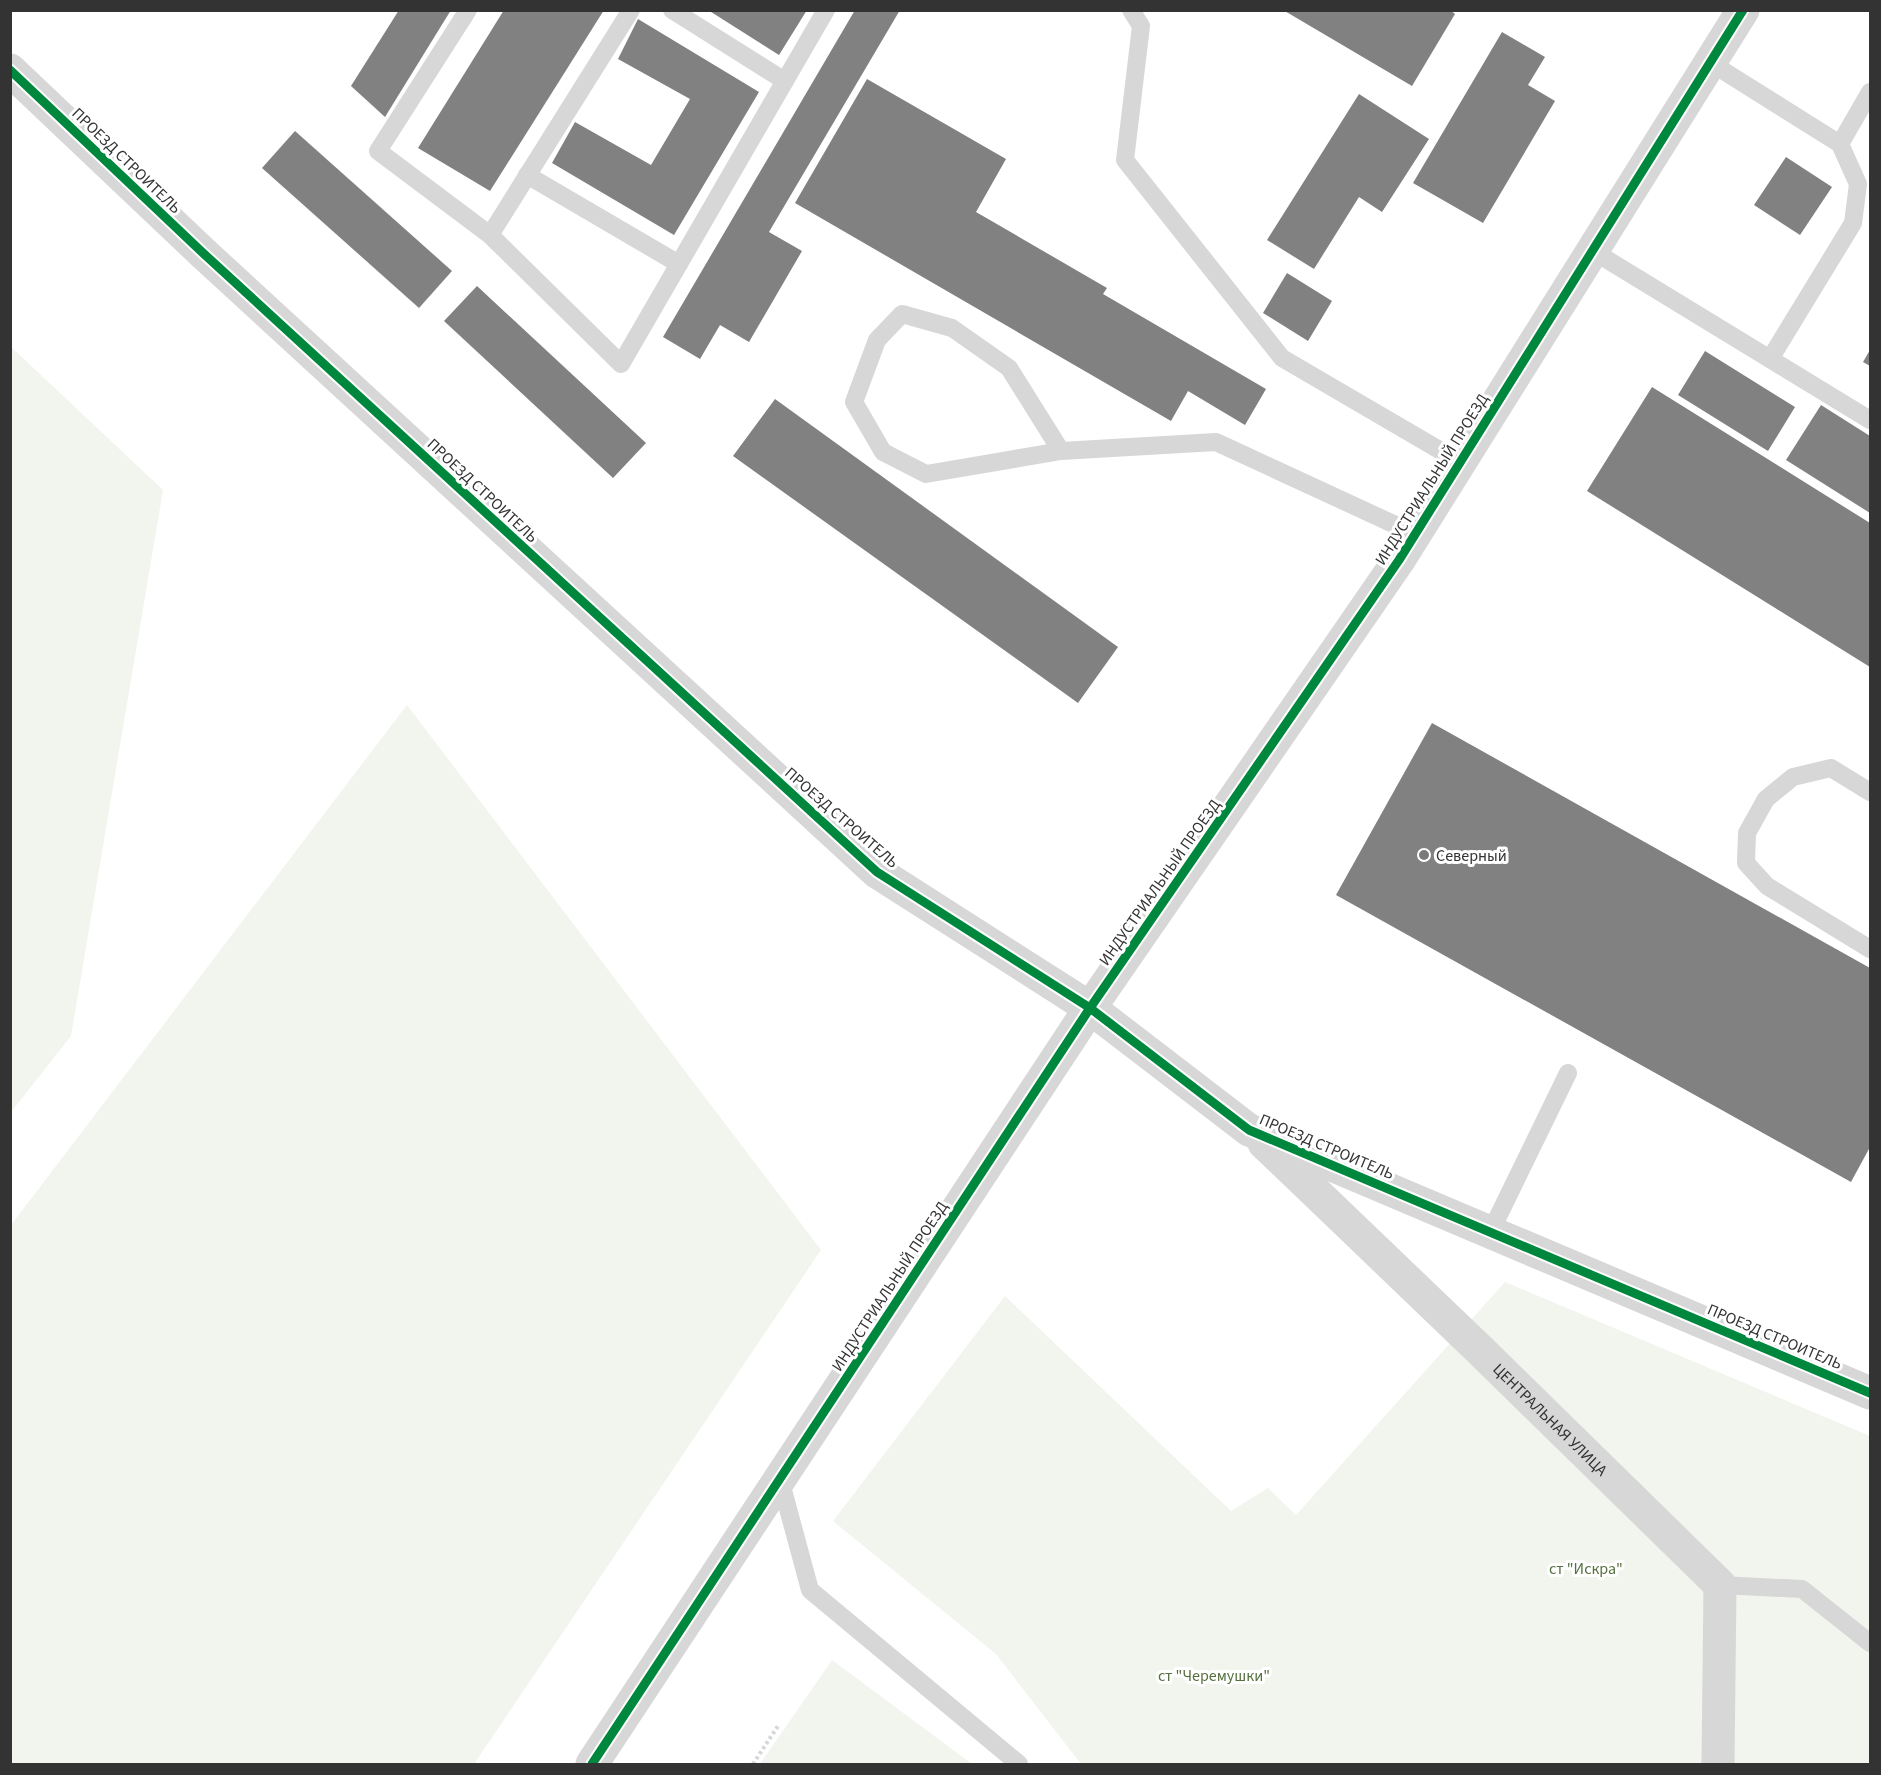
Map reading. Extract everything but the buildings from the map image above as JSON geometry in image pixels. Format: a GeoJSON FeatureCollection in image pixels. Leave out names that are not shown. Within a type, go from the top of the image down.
{"type":"FeatureCollection","features":[{"type":"Feature","properties":{"kind":"street","name":"ИНДУСТРИАЛЬНЫЙ ПРОЕЗД"},"geometry":{"type":"LineString","coordinates":[[592,1764],[1090,1008],[1415,534],[1743,10]]}},
{"type":"Feature","properties":{"kind":"street","name":"ПРОЕЗД СТРОИТЕЛЬ"},"geometry":{"type":"LineString","coordinates":[[10,70],[212,261],[877,872],[1090,1008],[1249,1130],[1870,1393]]}},
{"type":"Feature","properties":{"kind":"street","name":"ЦЕНТРАЛЬНАЯ УЛИЦА"},"geometry":{"type":"LineString","coordinates":[[1249,1130],[1481,1350],[1720,1585]]}},
{"type":"Feature","properties":{"kind":"street"},"geometry":{"type":"LineString","coordinates":[[1719,1764],[1720,1585]]}},
{"type":"Feature","properties":{"kind":"lane"},"geometry":{"type":"LineString","coordinates":[[468,10],[378,151],[490,235],[621,364],[826,10]]}},
{"type":"Feature","properties":{"kind":"lane"},"geometry":{"type":"LineString","coordinates":[[490,235],[631,10]]}},
{"type":"Feature","properties":{"kind":"lane"},"geometry":{"type":"LineString","coordinates":[[672,10],[785,81]]}},
{"type":"Feature","properties":{"kind":"lane"},"geometry":{"type":"LineString","coordinates":[[1131,10],[1141,26],[1125,160],[1282,358],[1460,462]]}},
{"type":"Feature","properties":{"kind":"lane"},"geometry":{"type":"LineString","coordinates":[[1711,63],[1840,144],[1858,184],[1854,223],[1770,359]]}},
{"type":"Feature","properties":{"kind":"lane"},"geometry":{"type":"LineString","coordinates":[[1840,144],[1870,93]]}},
{"type":"Feature","properties":{"kind":"lane"},"geometry":{"type":"LineString","coordinates":[[527,175],[679,264]]}},
{"type":"Feature","properties":{"kind":"lane"},"geometry":{"type":"LineString","coordinates":[[1593,251],[1870,420]]}},
{"type":"Feature","properties":{"kind":"lane"},"geometry":{"type":"LineString","coordinates":[[1061,451],[1009,368],[952,328],[902,314],[877,340],[854,402],[883,452],[926,474],[1061,451],[1216,442],[1415,534]]}},
{"type":"Feature","properties":{"kind":"lane"},"geometry":{"type":"LineString","coordinates":[[1870,792],[1831,768],[1793,777],[1766,799],[1747,833],[1746,863],[1767,886],[1870,949]]}},
{"type":"Feature","properties":{"kind":"lane"},"geometry":{"type":"LineString","coordinates":[[1491,1231],[1568,1073]]}},
{"type":"Feature","properties":{"kind":"lane"},"geometry":{"type":"LineString","coordinates":[[780,1479],[810,1590],[1019,1764]]}},
{"type":"Feature","properties":{"kind":"lane"},"geometry":{"type":"LineString","coordinates":[[1720,1585],[1802,1590],[1870,1643]]}},
{"type":"Feature","properties":{"kind":"path"},"geometry":{"type":"LineString","coordinates":[[753,1764],[778,1726]]}},
{"type":"Feature","properties":{"kind":"green space"},"geometry":{"type":"Polygon","coordinates":[[[10,346],[163,490],[71,1036],[11,1112],[10,346]]]}},
{"type":"Feature","properties":{"kind":"green space"},"geometry":{"type":"Polygon","coordinates":[[[407,705],[821,1250],[474,1764],[11,1764],[11,1225],[407,705]]]}},
{"type":"Feature","properties":{"kind":"green space"},"geometry":{"type":"Polygon","coordinates":[[[1505,1282],[1870,1436],[1870,1764],[1081,1764],[996,1654],[833,1521],[1005,1296],[1231,1511],[1268,1488],[1296,1515],[1505,1282]]]}},
{"type":"Feature","properties":{"kind":"green space"},"geometry":{"type":"Polygon","coordinates":[[[832,1660],[972,1764],[760,1764],[832,1660]]]}},
{"type":"Feature","properties":{"kind":"cycle path"},"geometry":{"type":"LineString","coordinates":[[592,1764],[1090,1008],[1399,560],[1743,10]]}},
{"type":"Feature","properties":{"kind":"cycle path"},"geometry":{"type":"LineString","coordinates":[[10,70],[203,253],[877,872],[1090,1008],[1249,1130],[1870,1393]]}},
{"type":"Feature","properties":{"kind":"place","name":"Северный"},"geometry":{"type":"Point","coordinates":[1424,855]}},
{"type":"Feature","properties":{"kind":"park label","name":"ст \"Искра\""},"geometry":{"type":"Point","coordinates":[1586,1568]}},
{"type":"Feature","properties":{"kind":"park label","name":"ст \"Черемушки\""},"geometry":{"type":"Point","coordinates":[1214,1675]}}]}
